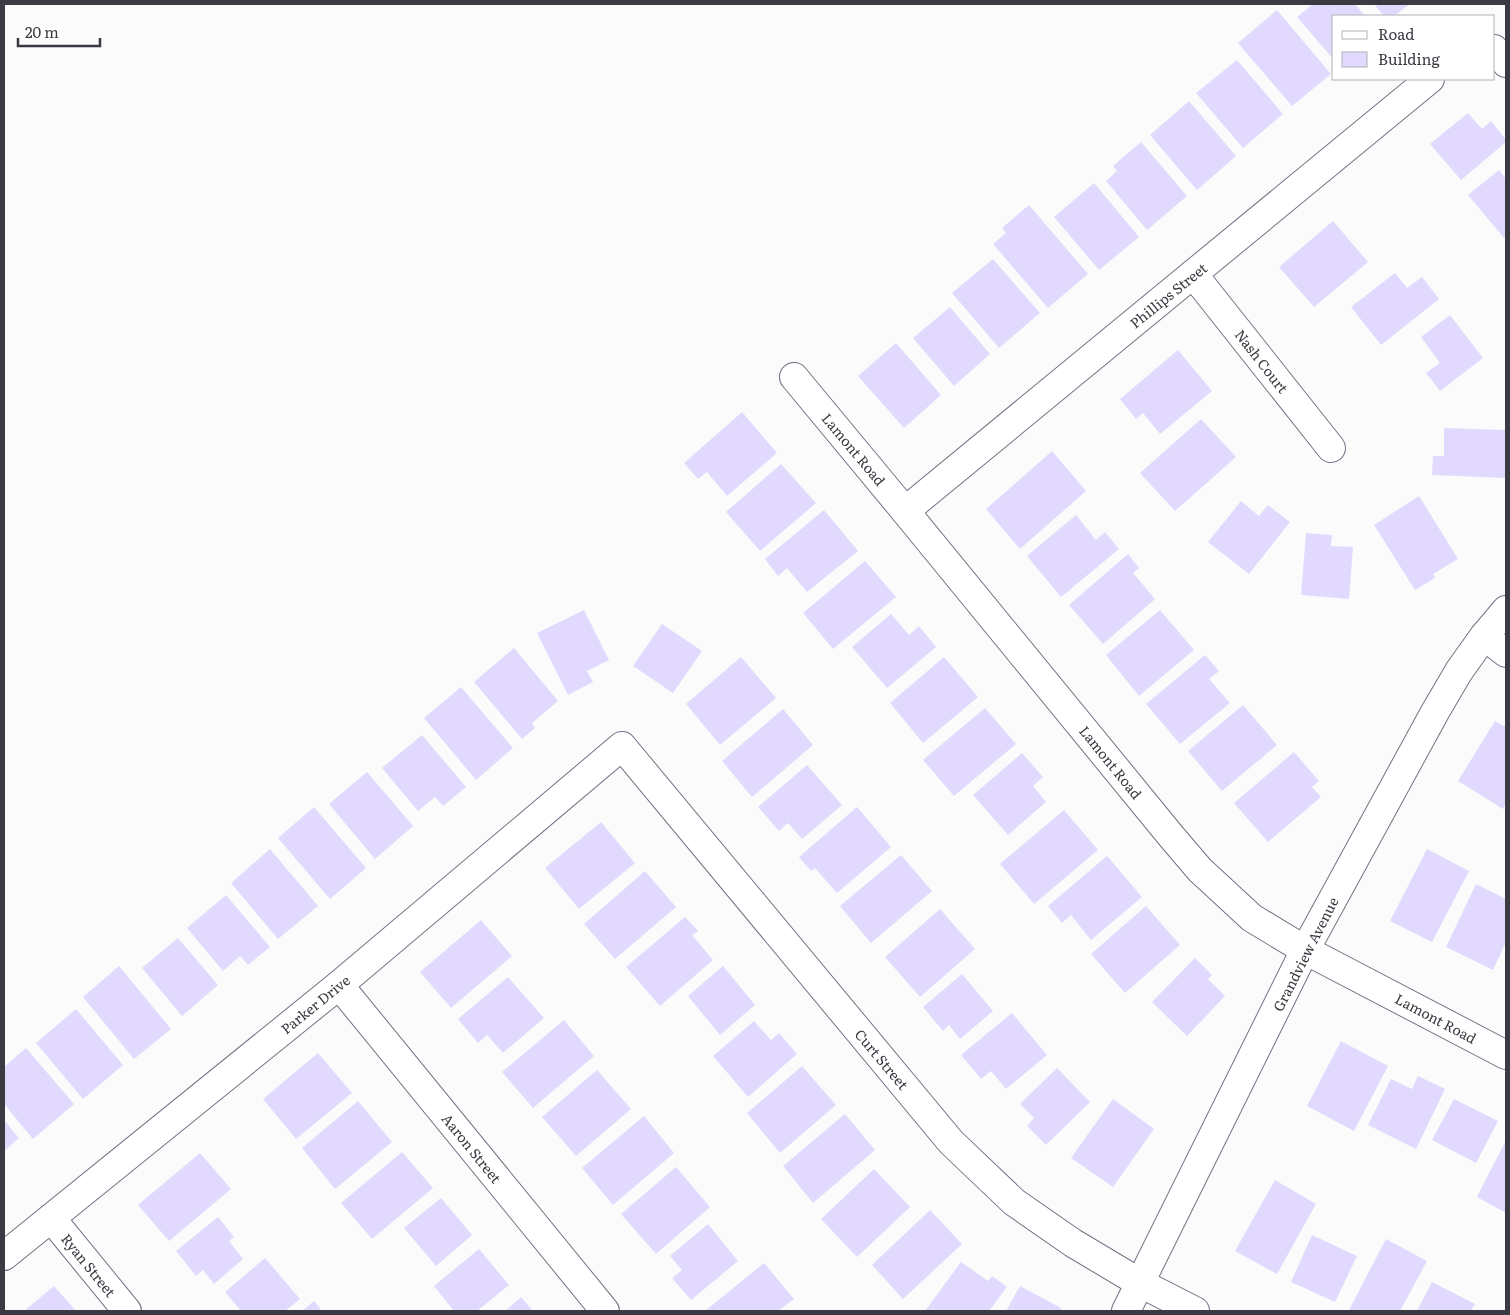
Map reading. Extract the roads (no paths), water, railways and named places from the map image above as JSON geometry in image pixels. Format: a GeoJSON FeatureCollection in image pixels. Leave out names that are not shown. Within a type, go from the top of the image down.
{"type":"FeatureCollection","features":[{"type":"Feature","properties":{"kind":"street"},"geometry":{"type":"LineString","coordinates":[[1495,49],[1506,63]]}},
{"type":"Feature","properties":{"kind":"street","name":"Phillips Street"},"geometry":{"type":"LineString","coordinates":[[906,511],[1429,80]]}},
{"type":"Feature","properties":{"kind":"street","name":"Nash Court"},"geometry":{"type":"LineString","coordinates":[[1193,274],[1331,448]]}},
{"type":"Feature","properties":{"kind":"street","name":"Lamont Road"},"geometry":{"type":"LineString","coordinates":[[794,377],[1200,870],[1252,918],[1305,950],[1506,1055]]}},
{"type":"Feature","properties":{"kind":"street","name":"Grandview Avenue"},"geometry":{"type":"LineString","coordinates":[[1126,1311],[1305,950],[1435,712],[1459,672],[1484,636],[1506,610]]}},
{"type":"Feature","properties":{"kind":"street"},"geometry":{"type":"LineString","coordinates":[[1484,636],[1506,653]]}},
{"type":"Feature","properties":{"kind":"street","name":"Parker Drive"},"geometry":{"type":"LineString","coordinates":[[4,1256],[339,985],[622,746]]}},
{"type":"Feature","properties":{"kind":"street","name":"Curt Street"},"geometry":{"type":"LineString","coordinates":[[622,746],[951,1142],[1014,1202],[1073,1243],[1140,1283],[1195,1311]]}},
{"type":"Feature","properties":{"kind":"street","name":"Aaron Street"},"geometry":{"type":"LineString","coordinates":[[339,985],[605,1311]]}},
{"type":"Feature","properties":{"kind":"street","name":"Ryan Street"},"geometry":{"type":"LineString","coordinates":[[51,1218],[127,1311]]}}]}
